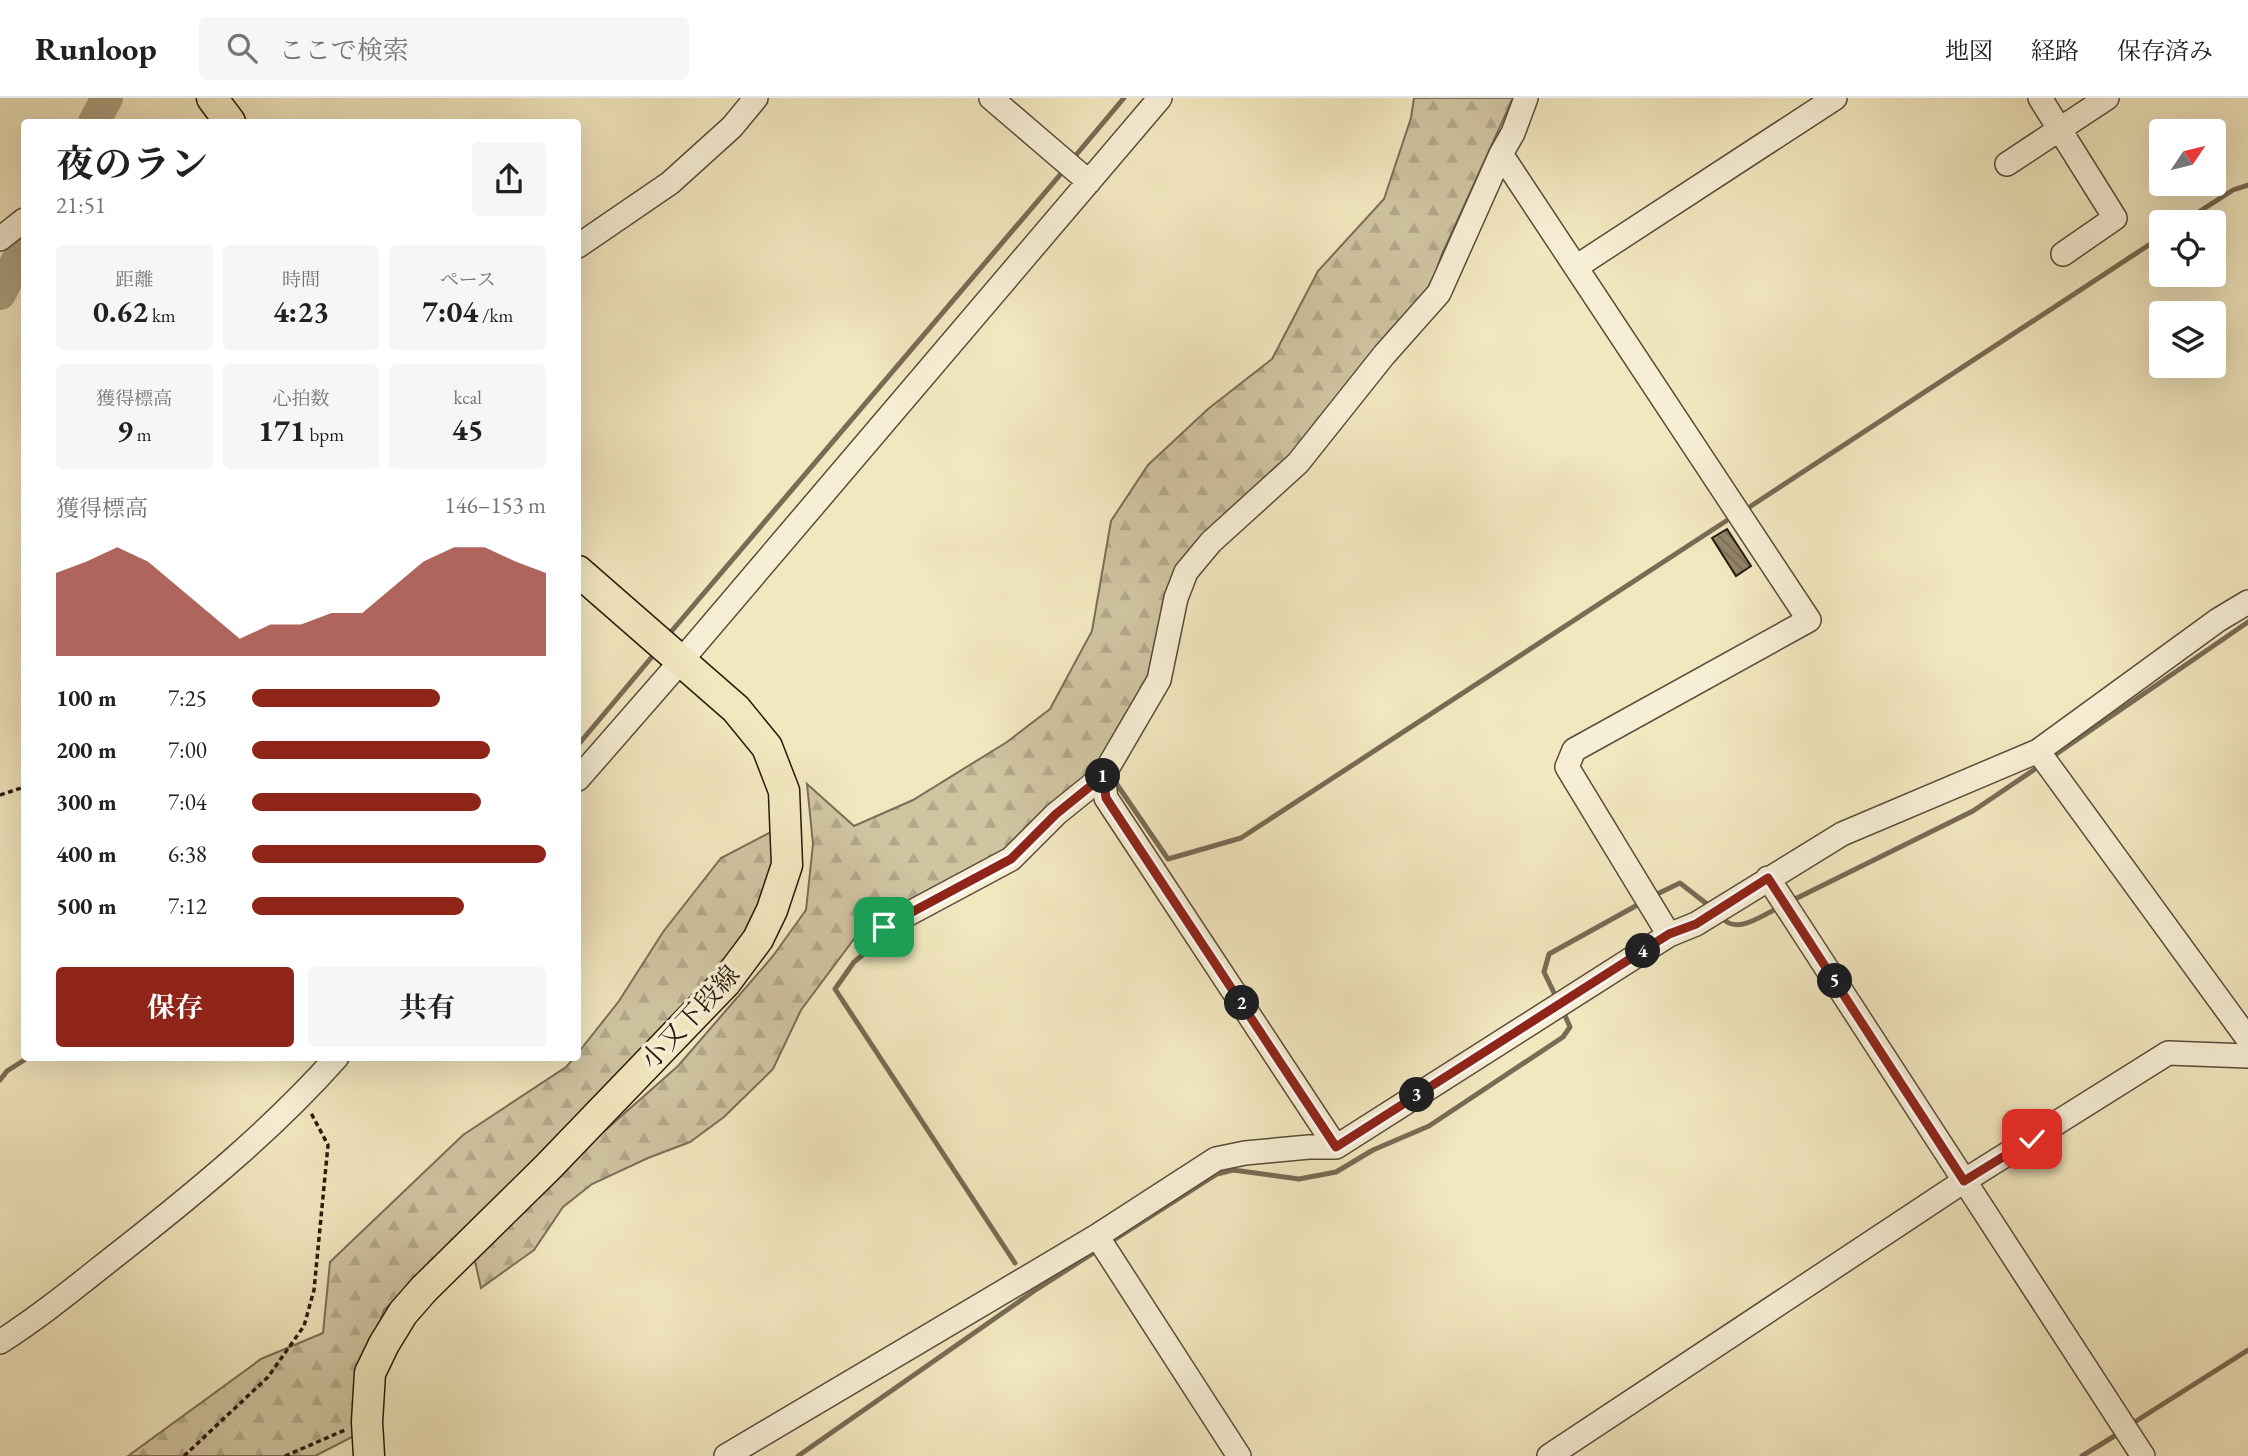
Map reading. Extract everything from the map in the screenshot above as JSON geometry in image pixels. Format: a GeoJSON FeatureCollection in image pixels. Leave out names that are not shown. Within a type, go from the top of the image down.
{"type":"FeatureCollection","features":[{"type":"Feature","properties":{"kind":"main road"},"geometry":{"type":"LineString","coordinates":[[212,98],[228,119]]}},
{"type":"Feature","properties":{"kind":"main road","name":"小又下段線"},"geometry":{"type":"LineString","coordinates":[[369,1456],[367,1422],[370,1373],[403,1313],[726,982],[758,939],[772,910],[787,865],[784,791],[767,747],[736,709],[581,574]]}},
{"type":"Feature","properties":{"kind":"street"},"geometry":{"type":"LineString","coordinates":[[581,244],[670,183],[732,127],[756,98]]}},
{"type":"Feature","properties":{"kind":"street"},"geometry":{"type":"LineString","coordinates":[[991,98],[1089,182]]}},
{"type":"Feature","properties":{"kind":"street"},"geometry":{"type":"LineString","coordinates":[[581,776],[1160,98]]}},
{"type":"Feature","properties":{"kind":"street"},"geometry":{"type":"LineString","coordinates":[[884,927],[1011,859],[1056,814],[1103,776],[1159,680],[1176,598],[1186,572],[1212,542],[1298,463],[1384,355],[1439,293],[1513,133],[1526,98]]}},
{"type":"Feature","properties":{"kind":"street"},"geometry":{"type":"LineString","coordinates":[[1576,267],[1835,98]]}},
{"type":"Feature","properties":{"kind":"street"},"geometry":{"type":"LineString","coordinates":[[2040,98],[2115,218],[2063,254]]}},
{"type":"Feature","properties":{"kind":"street"},"geometry":{"type":"LineString","coordinates":[[2007,164],[2107,98]]}},
{"type":"Feature","properties":{"kind":"street"},"geometry":{"type":"LineString","coordinates":[[1501,154],[1809,620],[1574,750],[1567,767],[1669,934]]}},
{"type":"Feature","properties":{"kind":"street"},"geometry":{"type":"LineString","coordinates":[[0,239],[21,222]]}},
{"type":"Feature","properties":{"kind":"street"},"geometry":{"type":"LineString","coordinates":[[726,1456],[1097,1236],[1216,1159],[1245,1153],[1336,1147],[1669,934],[1696,924],[1842,834],[2038,751],[2218,620],[2248,602]]}},
{"type":"Feature","properties":{"kind":"street"},"geometry":{"type":"LineString","coordinates":[[2038,751],[2248,1039]]}},
{"type":"Feature","properties":{"kind":"street"},"geometry":{"type":"LineString","coordinates":[[1103,776],[1106,798],[1336,1147]]}},
{"type":"Feature","properties":{"kind":"street"},"geometry":{"type":"LineString","coordinates":[[1768,878],[2143,1456]]}},
{"type":"Feature","properties":{"kind":"street"},"geometry":{"type":"LineString","coordinates":[[1549,1456],[1964,1181],[2168,1053],[2248,1056]]}},
{"type":"Feature","properties":{"kind":"street"},"geometry":{"type":"LineString","coordinates":[[0,1342],[30,1323],[184,1201],[302,1096],[333,1061]]}},
{"type":"Feature","properties":{"kind":"street"},"geometry":{"type":"LineString","coordinates":[[1097,1236],[1239,1456]]}},
{"type":"Feature","properties":{"kind":"path"},"geometry":{"type":"LineString","coordinates":[[0,795],[21,789]]}},
{"type":"Feature","properties":{"kind":"path"},"geometry":{"type":"LineString","coordinates":[[184,1456],[268,1377],[304,1326],[314,1290],[328,1144],[302,1096]]}},
{"type":"Feature","properties":{"kind":"path"},"geometry":{"type":"LineString","coordinates":[[285,1456],[367,1422]]}},
{"type":"Feature","properties":{"kind":"green space"},"geometry":{"type":"Polygon","coordinates":[[[1414,98],[1513,98],[1442,254],[1429,291],[1288,464],[1178,565],[1162,606],[1157,661],[1118,733],[1089,776],[1004,855],[869,919],[801,1010],[773,1069],[724,1117],[690,1142],[592,1184],[563,1207],[534,1250],[481,1288],[472,1248],[678,1066],[773,956],[806,910],[813,844],[807,784],[854,826],[913,800],[1007,742],[1050,709],[1092,631],[1111,521],[1148,465],[1208,409],[1272,359],[1318,271],[1384,199],[1411,118],[1414,98]]]}},
{"type":"Feature","properties":{"kind":"green space"},"geometry":{"type":"Polygon","coordinates":[[[773,831],[776,872],[760,912],[723,969],[384,1310],[360,1378],[356,1435],[315,1456],[128,1456],[261,1359],[323,1333],[330,1262],[463,1135],[571,1061],[581,1061],[581,1049],[619,1001],[663,932],[721,858],[773,831]]]}},
{"type":"Feature","properties":{"kind":"building"},"geometry":{"type":"Polygon","coordinates":[[[1727,529],[1751,566],[1736,576],[1712,538],[1727,529]]]}},
{"type":"Feature","properties":{"kind":"waterway"},"geometry":{"type":"LineString","coordinates":[[96,119],[107,98]]}},
{"type":"Feature","properties":{"kind":"waterway"},"geometry":{"type":"LineString","coordinates":[[1071,161],[1124,98]]}},
{"type":"Feature","properties":{"kind":"waterway"},"geometry":{"type":"LineString","coordinates":[[670,633],[1065,169]]}},
{"type":"Feature","properties":{"kind":"waterway"},"geometry":{"type":"LineString","coordinates":[[2202,210],[2233,190],[2248,185]]}},
{"type":"Feature","properties":{"kind":"waterway"},"geometry":{"type":"LineString","coordinates":[[1751,506],[2149,245]]}},
{"type":"Feature","properties":{"kind":"waterway"},"geometry":{"type":"LineString","coordinates":[[0,294],[21,253]]}},
{"type":"Feature","properties":{"kind":"waterway"},"geometry":{"type":"LineString","coordinates":[[1116,783],[1168,859],[1241,838],[1726,521]]}},
{"type":"Feature","properties":{"kind":"waterway"},"geometry":{"type":"LineString","coordinates":[[2049,759],[2248,622]]}},
{"type":"Feature","properties":{"kind":"waterway"},"geometry":{"type":"LineString","coordinates":[[581,741],[651,658]]}},
{"type":"Feature","properties":{"kind":"waterway"},"geometry":{"type":"LineString","coordinates":[[1789,902],[1973,811],[2041,765]]}},
{"type":"Feature","properties":{"kind":"waterway"},"geometry":{"type":"LineString","coordinates":[[1653,896],[1680,883],[1712,908]]}},
{"type":"Feature","properties":{"kind":"waterway"},"geometry":{"type":"LineString","coordinates":[[1557,999],[1544,972],[1549,954],[1641,903]]}},
{"type":"Feature","properties":{"kind":"waterway"},"geometry":{"type":"LineString","coordinates":[[1721,917],[1734,925],[1742,924],[1780,907]]}},
{"type":"Feature","properties":{"kind":"waterway"},"geometry":{"type":"LineString","coordinates":[[887,935],[854,962],[835,989],[1015,1263]]}},
{"type":"Feature","properties":{"kind":"waterway"},"geometry":{"type":"LineString","coordinates":[[1109,1243],[1217,1174],[1233,1170],[1299,1179],[1336,1172],[1373,1150],[1429,1126],[1563,1037],[1570,1027],[1563,1011]]}},
{"type":"Feature","properties":{"kind":"waterway"},"geometry":{"type":"LineString","coordinates":[[0,1080],[7,1071],[23,1061]]}},
{"type":"Feature","properties":{"kind":"waterway"},"geometry":{"type":"LineString","coordinates":[[798,1456],[1034,1291],[1098,1250]]}},
{"type":"Feature","properties":{"kind":"waterway"},"geometry":{"type":"LineString","coordinates":[[2133,1423],[2248,1350]]}},
{"type":"Feature","properties":{"kind":"waterway"},"geometry":{"type":"LineString","coordinates":[[2082,1456],[2116,1435]]}},
{"type":"Feature","properties":{"kind":"route"},"geometry":{"type":"LineString","coordinates":[[884,927],[1011,859],[1056,814],[1103,776],[1106,798],[1199,935],[1336,1147],[1669,934],[1696,924],[1768,878],[1964,1181],[2032,1139]]}}]}
